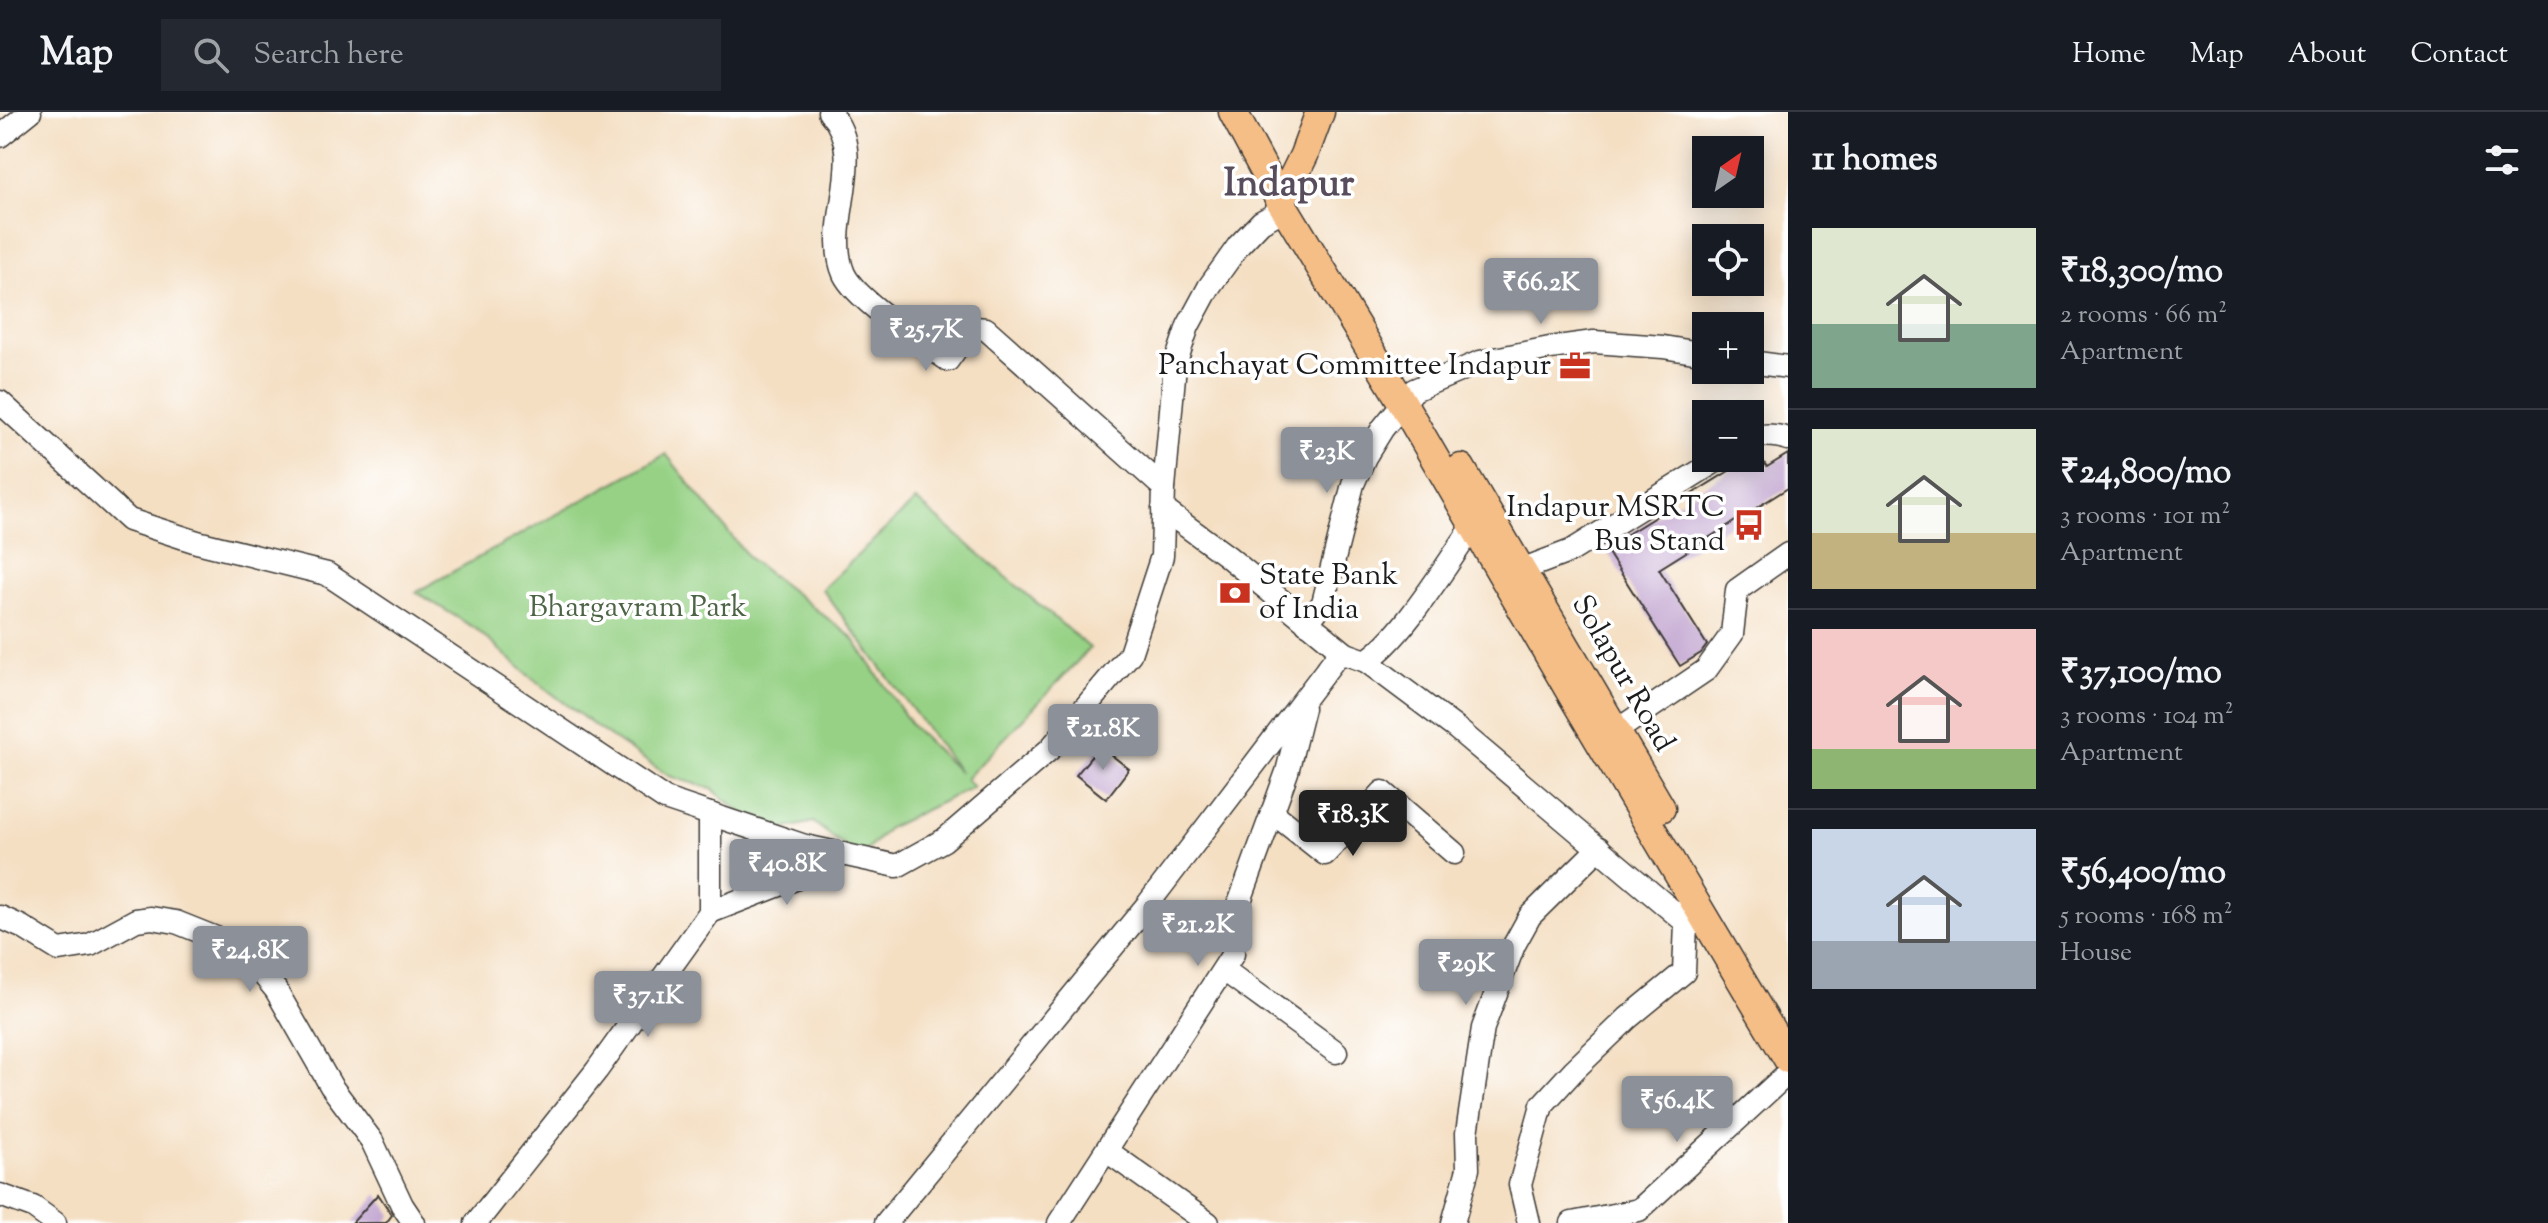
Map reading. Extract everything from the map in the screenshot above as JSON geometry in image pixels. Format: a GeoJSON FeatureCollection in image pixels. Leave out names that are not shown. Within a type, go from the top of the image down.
{"type":"FeatureCollection","features":[{"type":"Feature","properties":{"kind":"main road"},"geometry":{"type":"LineString","coordinates":[[1233,112],[1278,195]]}},
{"type":"Feature","properties":{"kind":"main road","name":"Solapur Road"},"geometry":{"type":"LineString","coordinates":[[1252,112],[1278,195],[1408,396],[1608,737],[1788,1023]]}},
{"type":"Feature","properties":{"kind":"main road"},"geometry":{"type":"LineString","coordinates":[[1278,195],[1302,112]]}},
{"type":"Feature","properties":{"kind":"main road"},"geometry":{"type":"LineString","coordinates":[[1278,195],[1304,155],[1320,112]]}},
{"type":"Feature","properties":{"kind":"main road"},"geometry":{"type":"LineString","coordinates":[[1408,396],[1473,527],[1513,575]]}},
{"type":"Feature","properties":{"kind":"main road"},"geometry":{"type":"LineString","coordinates":[[1608,737],[1696,921],[1788,1059]]}},
{"type":"Feature","properties":{"kind":"street"},"geometry":{"type":"LineString","coordinates":[[0,136],[30,112]]}},
{"type":"Feature","properties":{"kind":"street"},"geometry":{"type":"LineString","coordinates":[[829,112],[836,119],[845,143],[846,185],[839,249],[845,274],[860,294],[948,360],[975,328],[986,329],[1163,498],[1307,623],[1457,729],[1599,848],[1696,921],[1684,972],[1628,1018],[1542,1105],[1520,1185],[1529,1223]]}},
{"type":"Feature","properties":{"kind":"street"},"geometry":{"type":"LineString","coordinates":[[0,402],[129,520],[197,542],[327,574],[665,799],[805,846],[897,866],[944,840],[1050,749],[1130,654],[1162,556],[1163,498],[1175,365],[1188,326],[1209,287],[1278,195]]}},
{"type":"Feature","properties":{"kind":"street"},"geometry":{"type":"LineString","coordinates":[[1307,623],[1323,603],[1353,484],[1371,448],[1408,396],[1480,362],[1550,348],[1594,342],[1692,352]]}},
{"type":"Feature","properties":{"kind":"street"},"geometry":{"type":"LineString","coordinates":[[1764,364],[1788,367]]}},
{"type":"Feature","properties":{"kind":"street"},"geometry":{"type":"LineString","coordinates":[[1764,435],[1788,439]]}},
{"type":"Feature","properties":{"kind":"street"},"geometry":{"type":"LineString","coordinates":[[1513,575],[1571,551],[1698,472]]}},
{"type":"Feature","properties":{"kind":"street"},"geometry":{"type":"LineString","coordinates":[[886,1223],[1148,904],[1337,656],[1356,658],[1377,654],[1396,633],[1473,527]]}},
{"type":"Feature","properties":{"kind":"street"},"geometry":{"type":"LineString","coordinates":[[1608,737],[1706,670],[1732,634],[1737,590],[1788,554]]}},
{"type":"Feature","properties":{"kind":"street"},"geometry":{"type":"LineString","coordinates":[[1059,1223],[1233,954],[1232,923],[1287,772],[1305,699]]}},
{"type":"Feature","properties":{"kind":"street"},"geometry":{"type":"LineString","coordinates":[[1272,812],[1325,854],[1383,792],[1454,853]]}},
{"type":"Feature","properties":{"kind":"street"},"geometry":{"type":"LineString","coordinates":[[710,814],[710,912]]}},
{"type":"Feature","properties":{"kind":"street"},"geometry":{"type":"LineString","coordinates":[[1453,1223],[1468,1169],[1467,1133],[1483,1028],[1514,945],[1530,916],[1599,848]]}},
{"type":"Feature","properties":{"kind":"street"},"geometry":{"type":"LineString","coordinates":[[476,1223],[597,1070],[710,912],[795,879],[843,854]]}},
{"type":"Feature","properties":{"kind":"street"},"geometry":{"type":"LineString","coordinates":[[0,917],[59,950],[90,945],[136,920],[151,918],[176,922],[241,948],[276,990],[331,1086],[372,1141],[402,1205],[414,1223]]}},
{"type":"Feature","properties":{"kind":"street"},"geometry":{"type":"LineString","coordinates":[[1224,970],[1336,1052]]}},
{"type":"Feature","properties":{"kind":"street"},"geometry":{"type":"LineString","coordinates":[[1572,1223],[1639,1210],[1788,1073]]}},
{"type":"Feature","properties":{"kind":"street"},"geometry":{"type":"LineString","coordinates":[[1107,1151],[1208,1223]]}},
{"type":"Feature","properties":{"kind":"street"},"geometry":{"type":"LineString","coordinates":[[0,1195],[33,1207],[55,1223]]}},
{"type":"Feature","properties":{"kind":"green space","name":"Bhargavram Park"},"geometry":{"type":"Polygon","coordinates":[[[666,454],[750,559],[852,637],[912,726],[960,773],[822,589],[916,500],[1090,648],[966,779],[973,787],[888,828],[860,858],[813,822],[767,833],[712,789],[669,776],[596,727],[528,675],[476,629],[416,592],[666,454]]]}},
{"type":"Feature","properties":{"kind":"building"},"geometry":{"type":"Polygon","coordinates":[[[1788,454],[1788,488],[1659,569],[1707,645],[1701,653],[1680,666],[1605,548],[1727,472],[1764,472],[1764,462],[1767,467],[1788,454]]]}},
{"type":"Feature","properties":{"kind":"building"},"geometry":{"type":"Polygon","coordinates":[[[1100,746],[1129,769],[1106,799],[1076,775],[1100,746]]]}},
{"type":"Feature","properties":{"kind":"building"},"geometry":{"type":"Polygon","coordinates":[[[378,1194],[392,1215],[386,1223],[352,1223],[378,1194]]]}},
{"type":"Feature","properties":{"kind":"place","name":"Panchayat Committee Indapur"},"geometry":{"type":"Point","coordinates":[1575,366]}},
{"type":"Feature","properties":{"kind":"place","name":"Indapur MSRTC Bus Stand"},"geometry":{"type":"Point","coordinates":[1749,525]}},
{"type":"Feature","properties":{"kind":"place","name":"State Bank of India"},"geometry":{"type":"Point","coordinates":[1235,593]}},
{"type":"Feature","properties":{"kind":"district","name":"Indapur"},"geometry":{"type":"Point","coordinates":[1289,186]}}]}
